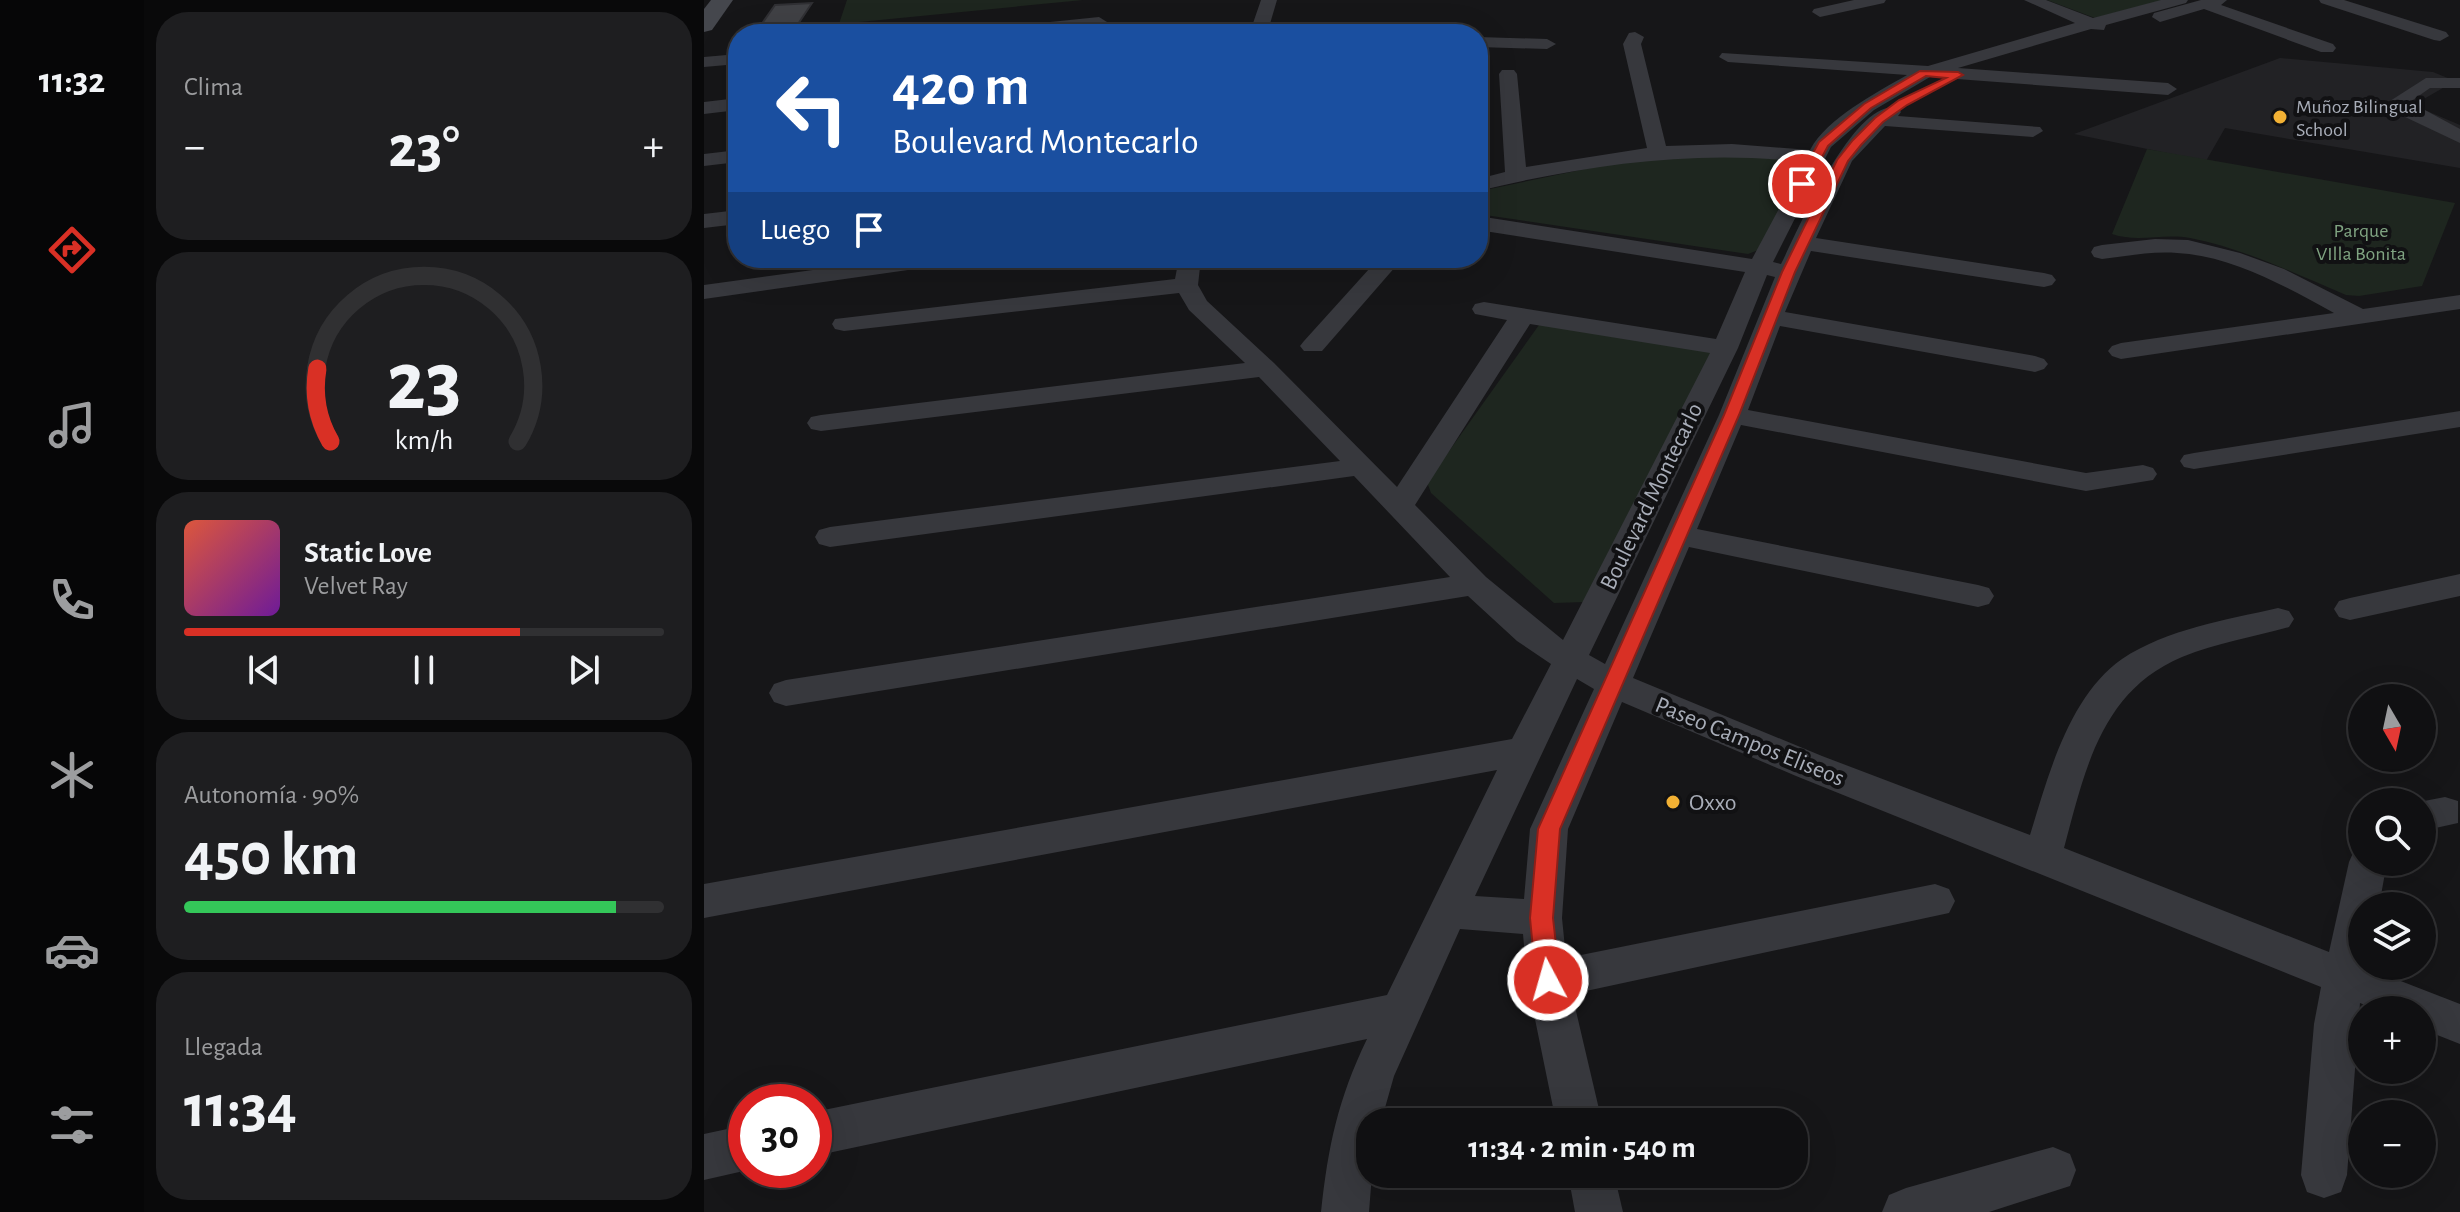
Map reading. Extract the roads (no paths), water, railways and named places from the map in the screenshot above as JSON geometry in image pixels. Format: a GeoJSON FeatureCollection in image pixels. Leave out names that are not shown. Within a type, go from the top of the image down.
{"type":"FeatureCollection","features":[{"type":"Feature","properties":{"kind":"main road"},"geometry":{"type":"LineString","coordinates":[[704,25],[722,0]]}},
{"type":"Feature","properties":{"kind":"street"},"geometry":{"type":"LineString","coordinates":[[1261,24],[1269,0]]}},
{"type":"Feature","properties":{"kind":"street"},"geometry":{"type":"LineString","coordinates":[[1820,12],[1878,0]]}},
{"type":"Feature","properties":{"kind":"street"},"geometry":{"type":"LineString","coordinates":[[2032,0],[2100,27]]}},
{"type":"Feature","properties":{"kind":"street"},"geometry":{"type":"LineString","coordinates":[[2327,0],[2440,36]]}},
{"type":"Feature","properties":{"kind":"street"},"geometry":{"type":"LineString","coordinates":[[2194,2],[2327,48]]}},
{"type":"Feature","properties":{"kind":"street","name":"Boulevard Montecarlo"},"geometry":{"type":"LineString","coordinates":[[1345,1212],[1351,1146],[1372,1075],[1524,751],[1725,348],[1759,267],[1823,144],[1843,124],[1894,88],[1924,73],[2194,2]]}},
{"type":"Feature","properties":{"kind":"street"},"geometry":{"type":"LineString","coordinates":[[1080,24],[1099,22]]}},
{"type":"Feature","properties":{"kind":"street"},"geometry":{"type":"LineString","coordinates":[[1576,1108],[1548,980],[1542,918],[1549,829],[1732,415],[1769,317],[1843,160],[1879,120],[1923,91],[1958,75],[2100,27]]}},
{"type":"Feature","properties":{"kind":"street"},"geometry":{"type":"LineString","coordinates":[[1635,37],[1632,44],[1655,145],[1660,152]]}},
{"type":"Feature","properties":{"kind":"street"},"geometry":{"type":"LineString","coordinates":[[1488,42],[1547,44]]}},
{"type":"Feature","properties":{"kind":"street"},"geometry":{"type":"LineString","coordinates":[[1728,57],[2168,89]]}},
{"type":"Feature","properties":{"kind":"street"},"geometry":{"type":"LineString","coordinates":[[704,62],[728,60]]}},
{"type":"Feature","properties":{"kind":"street"},"geometry":{"type":"LineString","coordinates":[[1508,74],[1516,175]]}},
{"type":"Feature","properties":{"kind":"street"},"geometry":{"type":"LineString","coordinates":[[2460,83],[2426,83],[2399,101],[2410,112],[2460,137]]}},
{"type":"Feature","properties":{"kind":"street"},"geometry":{"type":"LineString","coordinates":[[704,108],[728,105]]}},
{"type":"Feature","properties":{"kind":"street"},"geometry":{"type":"LineString","coordinates":[[1879,120],[2033,131]]}},
{"type":"Feature","properties":{"kind":"street"},"geometry":{"type":"LineString","coordinates":[[1488,182],[1660,152],[1736,149],[1816,157]]}},
{"type":"Feature","properties":{"kind":"street"},"geometry":{"type":"LineString","coordinates":[[704,160],[728,157]]}},
{"type":"Feature","properties":{"kind":"street"},"geometry":{"type":"LineString","coordinates":[[704,221],[728,218]]}},
{"type":"Feature","properties":{"kind":"street"},"geometry":{"type":"LineString","coordinates":[[1488,225],[1789,272]]}},
{"type":"Feature","properties":{"kind":"street"},"geometry":{"type":"LineString","coordinates":[[1804,243],[2044,280]]}},
{"type":"Feature","properties":{"kind":"street"},"geometry":{"type":"LineString","coordinates":[[2102,252],[2173,246],[2211,252],[2297,284],[2358,316]]}},
{"type":"Feature","properties":{"kind":"street"},"geometry":{"type":"LineString","coordinates":[[704,292],[878,268]]}},
{"type":"Feature","properties":{"kind":"street"},"geometry":{"type":"LineString","coordinates":[[1313,346],[1383,268]]}},
{"type":"Feature","properties":{"kind":"street"},"geometry":{"type":"LineString","coordinates":[[844,324],[1188,272]]}},
{"type":"Feature","properties":{"kind":"street","name":"Paseo Campos Eliseos"},"geometry":{"type":"LineString","coordinates":[[1188,272],[1198,305],[1265,368],[1475,584],[1529,633],[1570,660],[1613,684],[1809,766],[2047,841],[2348,960]]}},
{"type":"Feature","properties":{"kind":"street"},"geometry":{"type":"LineString","coordinates":[[2121,351],[2460,302]]}},
{"type":"Feature","properties":{"kind":"street"},"geometry":{"type":"LineString","coordinates":[[1484,309],[1725,348]]}},
{"type":"Feature","properties":{"kind":"street"},"geometry":{"type":"LineString","coordinates":[[1398,508],[1523,315]]}},
{"type":"Feature","properties":{"kind":"street"},"geometry":{"type":"LineString","coordinates":[[1769,317],[2035,364]]}},
{"type":"Feature","properties":{"kind":"street"},"geometry":{"type":"LineString","coordinates":[[821,423],[1265,368]]}},
{"type":"Feature","properties":{"kind":"street"},"geometry":{"type":"LineString","coordinates":[[1732,415],[2086,482],[2143,474]]}},
{"type":"Feature","properties":{"kind":"street"},"geometry":{"type":"LineString","coordinates":[[2194,461],[2460,419]]}},
{"type":"Feature","properties":{"kind":"street"},"geometry":{"type":"LineString","coordinates":[[830,537],[1360,467]]}},
{"type":"Feature","properties":{"kind":"street"},"geometry":{"type":"LineString","coordinates":[[1677,535],[1978,596]]}},
{"type":"Feature","properties":{"kind":"street"},"geometry":{"type":"LineString","coordinates":[[786,693],[1475,584]]}},
{"type":"Feature","properties":{"kind":"street"},"geometry":{"type":"LineString","coordinates":[[2350,609],[2460,585]]}},
{"type":"Feature","properties":{"kind":"street"},"geometry":{"type":"LineString","coordinates":[[2047,841],[2095,709],[2118,680],[2157,656],[2188,642],[2278,619]]}},
{"type":"Feature","properties":{"kind":"street"},"geometry":{"type":"LineString","coordinates":[[704,901],[1524,751]]}},
{"type":"Feature","properties":{"kind":"street"},"geometry":{"type":"LineString","coordinates":[[1548,980],[1935,901]]}},
{"type":"Feature","properties":{"kind":"street"},"geometry":{"type":"LineString","coordinates":[[1448,911],[1542,918]]}},
{"type":"Feature","properties":{"kind":"street"},"geometry":{"type":"LineString","coordinates":[[2324,1175],[2335,1024],[2348,965]]}},
{"type":"Feature","properties":{"kind":"street","name":"Paseo Campos Eliseos"},"geometry":{"type":"LineString","coordinates":[[2384,980],[2460,1024]]}},
{"type":"Feature","properties":{"kind":"street"},"geometry":{"type":"LineString","coordinates":[[832,1130],[1401,1012]]}},
{"type":"Feature","properties":{"kind":"street"},"geometry":{"type":"LineString","coordinates":[[704,1157],[728,1152]]}},
{"type":"Feature","properties":{"kind":"street"},"geometry":{"type":"LineString","coordinates":[[1906,1212],[1984,1202],[2053,1170]]}},
{"type":"Feature","properties":{"kind":"street"},"geometry":{"type":"LineString","coordinates":[[1594,1188],[1599,1212]]}},
{"type":"Feature","properties":{"kind":"place","name":"Muñoz Bilingual School"},"geometry":{"type":"Point","coordinates":[2280,117]}},
{"type":"Feature","properties":{"kind":"place","name":"Oxxo"},"geometry":{"type":"Point","coordinates":[1673,802]}},
{"type":"Feature","properties":{"kind":"park label","name":"Parque VIlla Bonita"},"geometry":{"type":"Point","coordinates":[2361,242]}}]}
